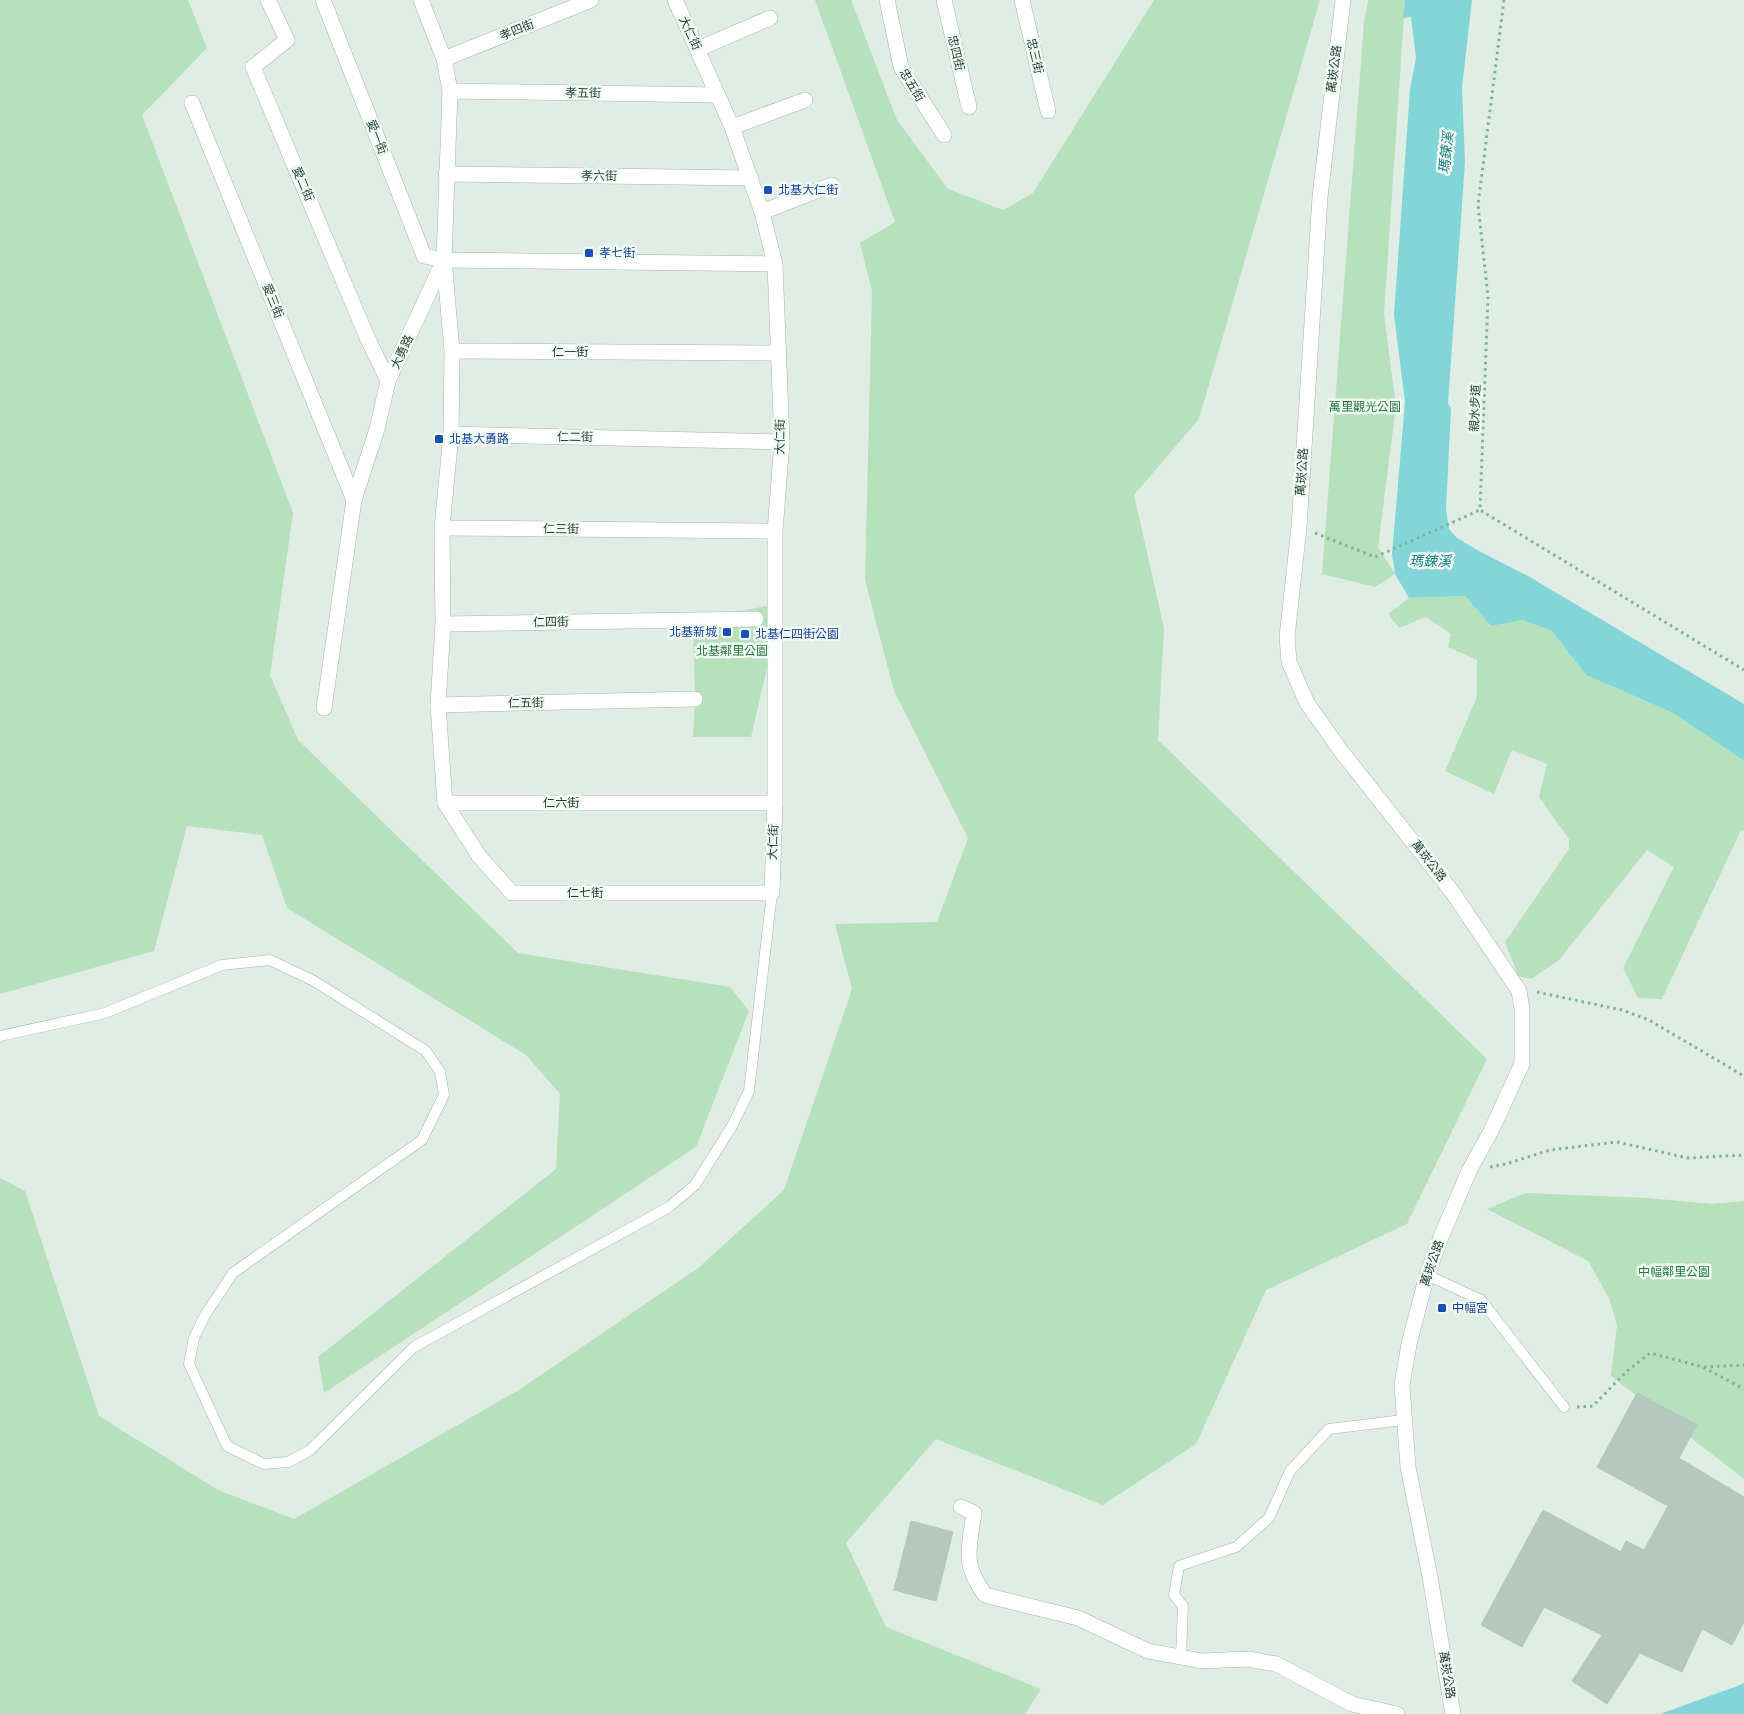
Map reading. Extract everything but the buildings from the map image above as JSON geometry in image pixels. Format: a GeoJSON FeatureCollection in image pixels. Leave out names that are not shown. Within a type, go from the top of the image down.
{"type":"FeatureCollection","features":[{"type":"Feature","properties":{"kind":"street","name":"愛二街"},"geometry":{"type":"LineString","coordinates":[[268,0],[287,40],[253,67],[363,328],[388,381]]}},
{"type":"Feature","properties":{"kind":"street","name":"愛一街"},"geometry":{"type":"LineString","coordinates":[[323,0],[424,256],[444,260]]}},
{"type":"Feature","properties":{"kind":"street","name":"大勇路"},"geometry":{"type":"LineString","coordinates":[[324,708],[354,500],[377,428],[388,381],[444,260],[450,91],[444,59],[420,0]]}},
{"type":"Feature","properties":{"kind":"street","name":"孝四街"},"geometry":{"type":"LineString","coordinates":[[444,59],[590,0]]}},
{"type":"Feature","properties":{"kind":"street","name":"大仁街"},"geometry":{"type":"LineString","coordinates":[[675,0],[732,127],[762,212],[775,264],[782,442],[774,531],[775,803],[772,893]]}},
{"type":"Feature","properties":{"kind":"street","name":"忠五街"},"geometry":{"type":"LineString","coordinates":[[888,0],[901,67],[944,135]]}},
{"type":"Feature","properties":{"kind":"street","name":"忠四街"},"geometry":{"type":"LineString","coordinates":[[944,0],[968,107]]}},
{"type":"Feature","properties":{"kind":"street","name":"忠三街"},"geometry":{"type":"LineString","coordinates":[[1022,0],[1048,111]]}},
{"type":"Feature","properties":{"kind":"street","name":"萬崁公路"},"geometry":{"type":"LineString","coordinates":[[1343,0],[1320,197],[1299,527],[1287,636],[1289,662],[1307,703],[1341,751],[1453,893],[1519,991],[1522,1009],[1522,1064],[1492,1131],[1468,1170],[1427,1275],[1409,1344],[1402,1385],[1408,1467],[1430,1577],[1453,1714]]}},
{"type":"Feature","properties":{"kind":"street"},"geometry":{"type":"LineString","coordinates":[[698,48],[770,18]]}},
{"type":"Feature","properties":{"kind":"street","name":"孝五街"},"geometry":{"type":"LineString","coordinates":[[450,91],[717,95]]}},
{"type":"Feature","properties":{"kind":"street"},"geometry":{"type":"LineString","coordinates":[[732,127],[805,100]]}},
{"type":"Feature","properties":{"kind":"street","name":"愛三街"},"geometry":{"type":"LineString","coordinates":[[192,103],[354,500]]}},
{"type":"Feature","properties":{"kind":"street","name":"孝六街"},"geometry":{"type":"LineString","coordinates":[[446,174],[751,178]]}},
{"type":"Feature","properties":{"kind":"street"},"geometry":{"type":"LineString","coordinates":[[762,212],[832,185]]}},
{"type":"Feature","properties":{"kind":"street"},"geometry":{"type":"LineString","coordinates":[[445,803],[438,705],[443,624],[442,528],[451,434],[452,351],[444,260],[775,264]]}},
{"type":"Feature","properties":{"kind":"street","name":"仁一街"},"geometry":{"type":"LineString","coordinates":[[452,351],[779,353]]}},
{"type":"Feature","properties":{"kind":"street","name":"仁二街"},"geometry":{"type":"LineString","coordinates":[[451,434],[782,442]]}},
{"type":"Feature","properties":{"kind":"street","name":"仁三街"},"geometry":{"type":"LineString","coordinates":[[442,528],[774,531]]}},
{"type":"Feature","properties":{"kind":"street","name":"仁四街"},"geometry":{"type":"LineString","coordinates":[[443,624],[756,619]]}},
{"type":"Feature","properties":{"kind":"street","name":"仁五街"},"geometry":{"type":"LineString","coordinates":[[438,705],[695,698]]}},
{"type":"Feature","properties":{"kind":"street","name":"仁六街"},"geometry":{"type":"LineString","coordinates":[[445,803],[775,803]]}},
{"type":"Feature","properties":{"kind":"street","name":"仁七街"},"geometry":{"type":"LineString","coordinates":[[445,803],[479,856],[512,893],[772,893]]}},
{"type":"Feature","properties":{"kind":"street"},"geometry":{"type":"LineString","coordinates":[[961,1507],[974,1513],[968,1558],[973,1579],[984,1595],[1078,1618],[1148,1650],[1202,1661],[1248,1659],[1276,1664],[1352,1704],[1398,1714]]}},
{"type":"Feature","properties":{"kind":"lane"},"geometry":{"type":"LineString","coordinates":[[0,1036],[105,1013],[222,964],[270,960],[314,981],[426,1051],[440,1072],[444,1095],[422,1140],[233,1273],[205,1315],[194,1338],[189,1364],[227,1446],[264,1464],[288,1462],[309,1451],[414,1347],[669,1207],[695,1185],[732,1126],[749,1091],[772,893]]}},
{"type":"Feature","properties":{"kind":"lane"},"geometry":{"type":"LineString","coordinates":[[1427,1275],[1481,1300],[1564,1407]]}},
{"type":"Feature","properties":{"kind":"lane"},"geometry":{"type":"LineString","coordinates":[[1182,1657],[1184,1606],[1174,1595],[1179,1566],[1236,1547],[1269,1518],[1290,1471],[1329,1430],[1404,1420]]}},
{"type":"Feature","properties":{"kind":"path","name":"親水步道"},"geometry":{"type":"LineString","coordinates":[[1479,510],[1488,298],[1478,205],[1504,0]]}},
{"type":"Feature","properties":{"kind":"path"},"geometry":{"type":"LineString","coordinates":[[1299,527],[1374,557],[1479,510],[1744,670]]}},
{"type":"Feature","properties":{"kind":"path"},"geometry":{"type":"LineString","coordinates":[[1519,991],[1544,993],[1622,1010],[1649,1020],[1744,1076]]}},
{"type":"Feature","properties":{"kind":"path"},"geometry":{"type":"LineString","coordinates":[[1468,1170],[1506,1164],[1550,1150],[1617,1142],[1688,1158],[1744,1155]]}},
{"type":"Feature","properties":{"kind":"path"},"geometry":{"type":"LineString","coordinates":[[1564,1407],[1592,1406],[1627,1371],[1650,1353],[1703,1367],[1744,1390]]}},
{"type":"Feature","properties":{"kind":"path"},"geometry":{"type":"LineString","coordinates":[[1703,1367],[1744,1365]]}},
{"type":"Feature","properties":{"kind":"green space"},"geometry":{"type":"Polygon","coordinates":[[[0,0],[188,0],[207,48],[142,115],[293,513],[270,675],[298,740],[518,953],[730,987],[749,1011],[696,1147],[324,1393],[318,1357],[556,1169],[560,1094],[526,1055],[287,908],[262,835],[187,826],[154,951],[0,994],[0,0]]]}},
{"type":"Feature","properties":{"kind":"green space"},"geometry":{"type":"Polygon","coordinates":[[[815,0],[851,0],[897,120],[948,189],[1003,210],[1033,193],[1154,0],[1320,0],[1199,419],[1134,495],[1164,628],[1158,740],[1487,1059],[1407,1224],[1266,1290],[1196,1444],[1103,1505],[936,1439],[846,1543],[886,1627],[1041,1689],[1025,1714],[0,1714],[0,1178],[25,1191],[99,1416],[218,1490],[294,1519],[517,1391],[697,1269],[784,1190],[852,989],[835,924],[937,922],[968,838],[894,691],[865,580],[872,291],[860,243],[895,222],[815,0]]]}},
{"type":"Feature","properties":{"kind":"green space","name":"萬里觀光公園"},"geometry":{"type":"Polygon","coordinates":[[[1368,0],[1405,0],[1384,314],[1396,406],[1378,547],[1395,574],[1375,587],[1322,574],[1364,22],[1368,0]]]}},
{"type":"Feature","properties":{"kind":"green space"},"geometry":{"type":"Polygon","coordinates":[[[1465,596],[1491,626],[1523,620],[1552,631],[1586,675],[1671,712],[1744,761],[1744,830],[1741,830],[1662,999],[1638,998],[1623,968],[1674,867],[1647,850],[1559,960],[1531,979],[1518,976],[1505,942],[1569,849],[1569,839],[1539,797],[1547,764],[1512,750],[1494,794],[1445,771],[1477,697],[1477,660],[1448,647],[1451,634],[1426,617],[1399,628],[1388,614],[1409,598],[1465,596]]]}},
{"type":"Feature","properties":{"kind":"green space","name":"北基鄰里公園"},"geometry":{"type":"Polygon","coordinates":[[[782,603],[751,737],[693,737],[695,699],[693,620],[782,603]]]}},
{"type":"Feature","properties":{"kind":"green space","name":"中幅鄰里公園"},"geometry":{"type":"Polygon","coordinates":[[[1526,1193],[1648,1198],[1712,1204],[1744,1201],[1744,1479],[1611,1376],[1617,1325],[1609,1298],[1588,1261],[1487,1209],[1526,1193]]]}},
{"type":"Feature","properties":{"kind":"water","name":"瑪鋉溪"},"geometry":{"type":"Polygon","coordinates":[[[1405,0],[1472,0],[1462,88],[1465,162],[1448,403],[1451,408],[1446,510],[1449,529],[1457,538],[1528,576],[1744,704],[1744,761],[1671,712],[1586,675],[1552,631],[1523,620],[1491,626],[1465,596],[1409,598],[1395,574],[1392,554],[1405,402],[1394,315],[1410,89],[1416,58],[1411,17],[1403,18],[1405,0]]]}},
{"type":"Feature","properties":{"kind":"water"},"geometry":{"type":"Polygon","coordinates":[[[1744,1683],[1744,1714],[1660,1714],[1740,1685],[1744,1683]]]}},
{"type":"Feature","properties":{"kind":"place","name":"北基大仁街"},"geometry":{"type":"Point","coordinates":[768,190]}},
{"type":"Feature","properties":{"kind":"place","name":"孝七街"},"geometry":{"type":"Point","coordinates":[589,253]}},
{"type":"Feature","properties":{"kind":"place","name":"北基大勇路"},"geometry":{"type":"Point","coordinates":[439,439]}},
{"type":"Feature","properties":{"kind":"place","name":"北基新城"},"geometry":{"type":"Point","coordinates":[727,632]}},
{"type":"Feature","properties":{"kind":"place","name":"北基仁四街公園"},"geometry":{"type":"Point","coordinates":[745,634]}},
{"type":"Feature","properties":{"kind":"place","name":"中幅宮"},"geometry":{"type":"Point","coordinates":[1442,1308]}}]}
